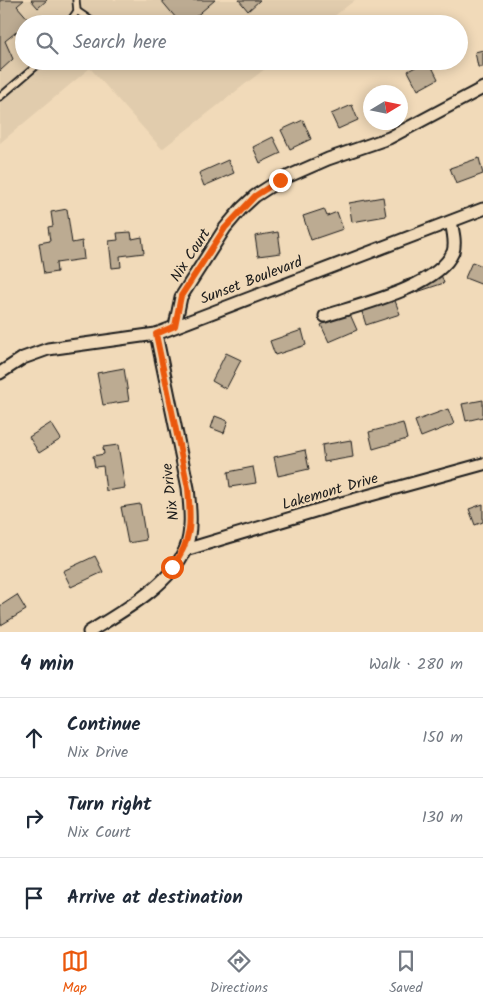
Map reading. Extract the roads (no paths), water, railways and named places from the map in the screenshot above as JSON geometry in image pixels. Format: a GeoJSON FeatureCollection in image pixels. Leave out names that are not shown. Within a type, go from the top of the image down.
{"type":"FeatureCollection","features":[{"type":"Feature","properties":{"kind":"street","name":"Nix Court"},"geometry":{"type":"LineString","coordinates":[[175,326],[181,296],[225,228],[255,196],[280,180],[328,159],[389,138],[483,88]]}},
{"type":"Feature","properties":{"kind":"street","name":"Sunset Boulevard"},"geometry":{"type":"LineString","coordinates":[[0,373],[23,358],[48,349],[156,334],[483,209]]}},
{"type":"Feature","properties":{"kind":"street"},"geometry":{"type":"LineString","coordinates":[[325,316],[401,290],[432,275],[445,265],[454,250],[451,222]]}},
{"type":"Feature","properties":{"kind":"street","name":"Nix Drive"},"geometry":{"type":"LineString","coordinates":[[89,632],[134,603],[162,580],[185,550],[189,536],[188,488],[156,334]]}},
{"type":"Feature","properties":{"kind":"street","name":"Lakemont Drive"},"geometry":{"type":"LineString","coordinates":[[185,550],[338,504],[483,464]]}},
{"type":"Feature","properties":{"kind":"lane"},"geometry":{"type":"LineString","coordinates":[[74,15],[77,11],[76,0]]}},
{"type":"Feature","properties":{"kind":"lane"},"geometry":{"type":"LineString","coordinates":[[77,11],[83,15]]}},
{"type":"Feature","properties":{"kind":"lane"},"geometry":{"type":"LineString","coordinates":[[0,98],[32,70]]}}]}
